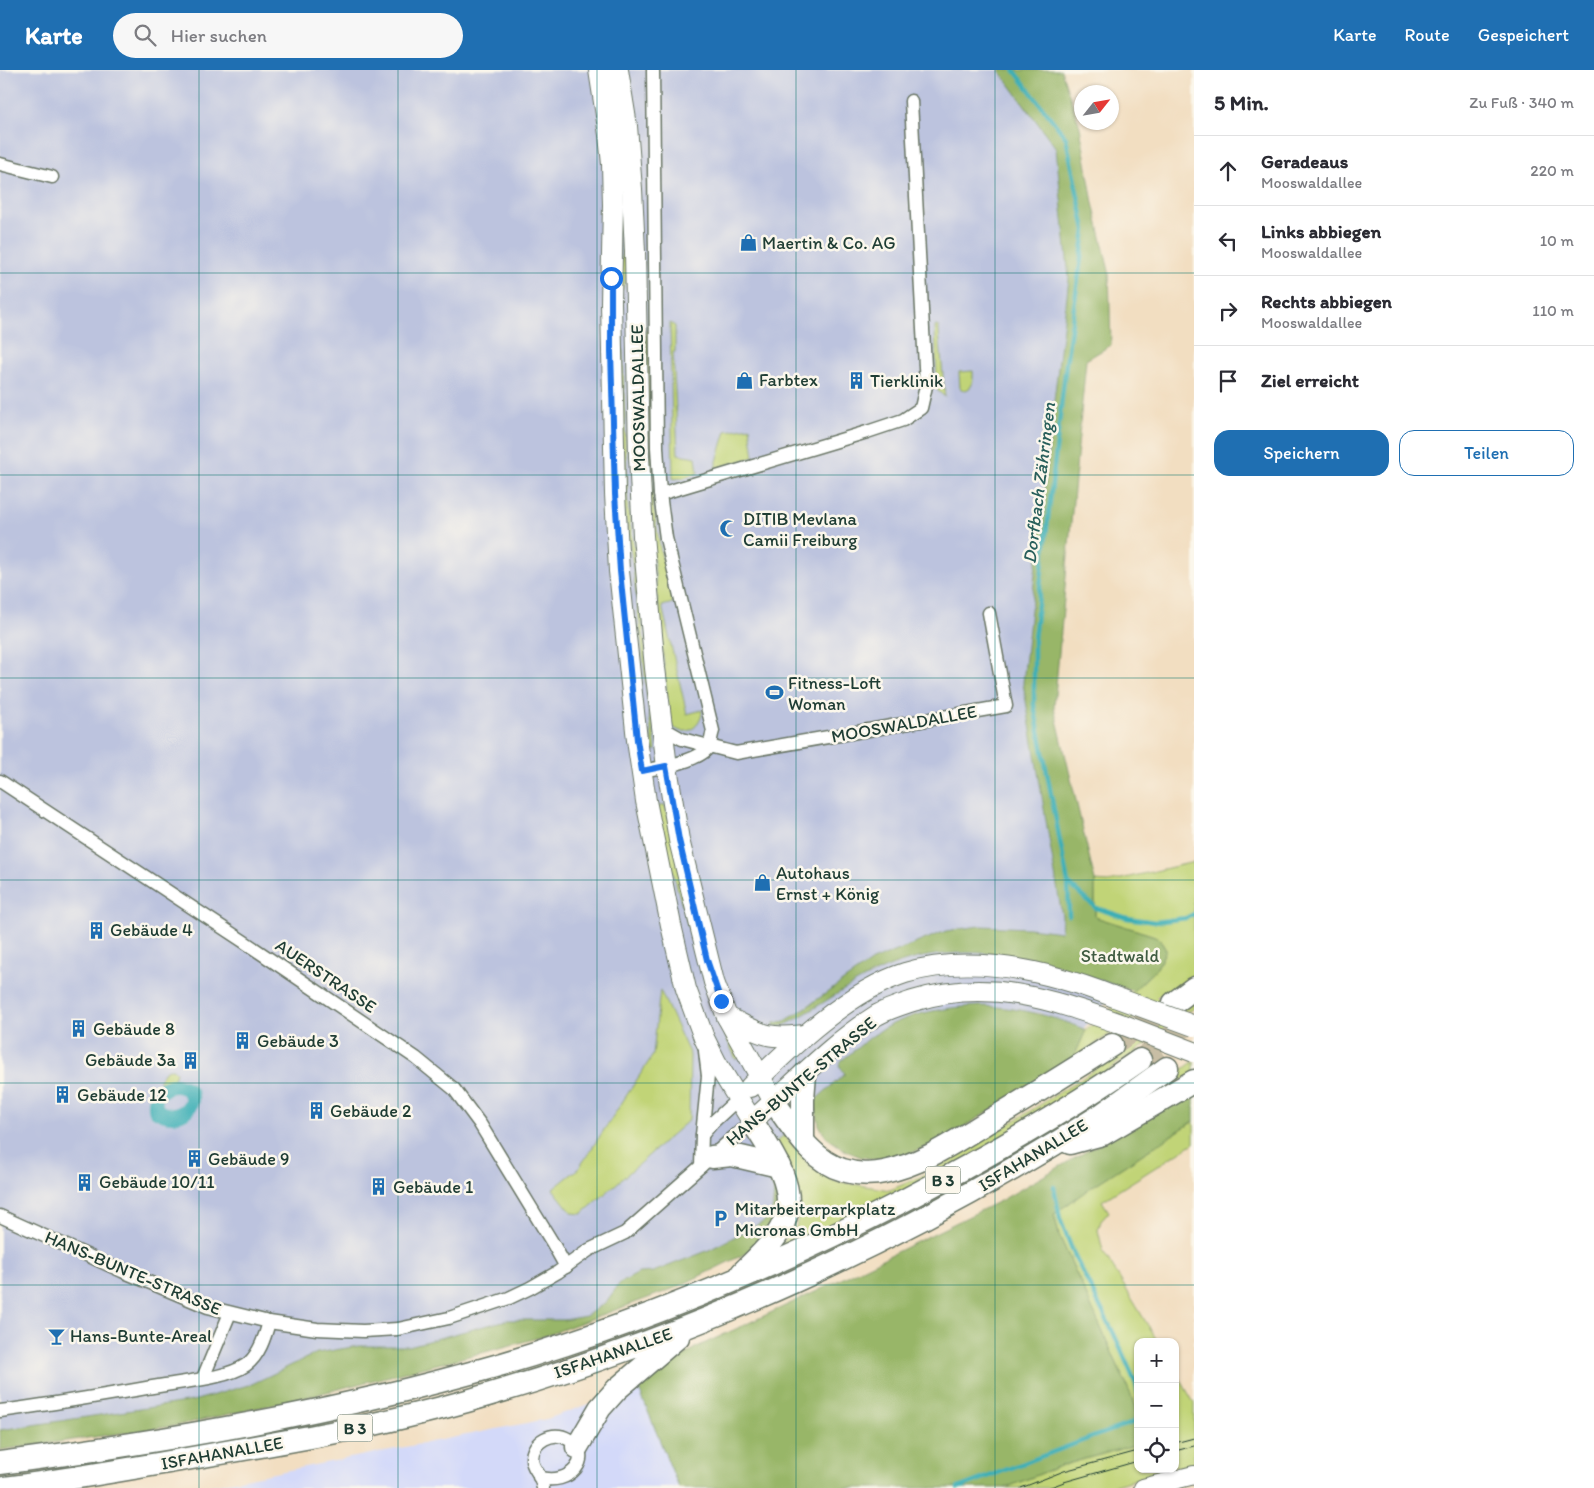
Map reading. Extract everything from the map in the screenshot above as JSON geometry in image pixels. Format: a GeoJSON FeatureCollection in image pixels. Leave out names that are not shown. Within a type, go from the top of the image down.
{"type":"FeatureCollection","features":[{"type":"Feature","properties":{"kind":"highway"},"geometry":{"type":"LineString","coordinates":[[1174,1003],[1194,988]]}},
{"type":"Feature","properties":{"kind":"highway"},"geometry":{"type":"LineString","coordinates":[[774,1102],[803,1140],[827,1163],[842,1170],[860,1174],[875,1173],[898,1169],[937,1153],[1112,1045]]}},
{"type":"Feature","properties":{"kind":"highway","name":"ISFAHANALLEE"},"geometry":{"type":"LineString","coordinates":[[0,1463],[151,1442],[301,1414],[500,1365],[637,1320],[734,1281],[856,1225],[990,1155],[1047,1121],[1140,1060]]}},
{"type":"Feature","properties":{"kind":"highway","name":"ISFAHANALLEE"},"geometry":{"type":"LineString","coordinates":[[4,1488],[253,1448],[380,1423],[466,1401],[620,1352],[695,1324],[844,1258],[946,1206],[1045,1150],[1104,1113],[1168,1068]]}},
{"type":"Feature","properties":{"kind":"highway"},"geometry":{"type":"LineString","coordinates":[[803,1140],[805,1074]]}},
{"type":"Feature","properties":{"kind":"highway"},"geometry":{"type":"LineString","coordinates":[[1045,1150],[1103,1134],[1194,1080]]}},
{"type":"Feature","properties":{"kind":"highway"},"geometry":{"type":"LineString","coordinates":[[734,1281],[768,1246],[782,1226],[788,1205],[787,1192],[778,1166],[752,1121]]}},
{"type":"Feature","properties":{"kind":"highway"},"geometry":{"type":"LineString","coordinates":[[707,1162],[732,1155],[778,1166]]}},
{"type":"Feature","properties":{"kind":"highway"},"geometry":{"type":"LineString","coordinates":[[577,1447],[600,1408],[617,1388],[695,1324]]}},
{"type":"Feature","properties":{"kind":"main road","name":"MOOSWALDALLEE"},"geometry":{"type":"LineString","coordinates":[[599,70],[609,135],[614,205],[611,351],[615,494],[620,571],[637,740],[646,800],[686,989],[704,1038],[716,1062],[752,1121]]}},
{"type":"Feature","properties":{"kind":"main road","name":"MOOSWALDALLEE"},"geometry":{"type":"LineString","coordinates":[[618,70],[627,126],[632,189],[639,456],[647,584],[666,766],[679,840],[707,960],[718,995],[727,1017],[774,1102]]}},
{"type":"Feature","properties":{"kind":"main road","name":"HANS-BUNTE-STRASSE"},"geometry":{"type":"LineString","coordinates":[[739,1098],[805,1035],[841,1007],[886,980],[931,967],[961,964],[1007,968],[1047,976],[1112,996],[1194,1026]]}},
{"type":"Feature","properties":{"kind":"main road","name":"HANS-BUNTE-STRASSE"},"geometry":{"type":"LineString","coordinates":[[752,1121],[856,1029],[879,1014],[929,996],[964,991],[1011,992],[1053,1001],[1096,1015],[1194,1052]]}},
{"type":"Feature","properties":{"kind":"main road"},"geometry":{"type":"LineString","coordinates":[[727,1017],[770,1036],[805,1035]]}},
{"type":"Feature","properties":{"kind":"street","name":"MOOSWALDALLEE"},"geometry":{"type":"LineString","coordinates":[[653,70],[657,447],[660,494],[666,538],[713,731],[709,747]]}},
{"type":"Feature","properties":{"kind":"street","name":"MOOSWALDALLEE"},"geometry":{"type":"LineString","coordinates":[[660,494],[867,432],[903,420],[921,408],[926,386],[911,101]]}},
{"type":"Feature","properties":{"kind":"street"},"geometry":{"type":"LineString","coordinates":[[0,164],[52,177]]}},
{"type":"Feature","properties":{"kind":"street","name":"MOOSWALDALLEE"},"geometry":{"type":"LineString","coordinates":[[661,727],[682,739],[736,753],[1006,706],[989,613]]}},
{"type":"Feature","properties":{"kind":"street"},"geometry":{"type":"LineString","coordinates":[[642,771],[679,763],[699,755],[709,747]]}},
{"type":"Feature","properties":{"kind":"street","name":"AUERSTRASSE"},"geometry":{"type":"LineString","coordinates":[[0,781],[408,1053],[454,1089],[480,1124],[566,1267]]}},
{"type":"Feature","properties":{"kind":"street","name":"HANS-BUNTE-STRASSE"},"geometry":{"type":"LineString","coordinates":[[704,1038],[708,1076],[702,1135],[707,1162]]}},
{"type":"Feature","properties":{"kind":"street","name":"HANS-BUNTE-STRASSE"},"geometry":{"type":"LineString","coordinates":[[702,1135],[739,1098]]}},
{"type":"Feature","properties":{"kind":"street","name":"HANS-BUNTE-STRASSE"},"geometry":{"type":"LineString","coordinates":[[0,1216],[147,1282],[230,1313],[269,1322],[318,1329],[398,1330],[449,1318],[509,1298],[566,1267],[590,1250],[625,1233],[752,1121]]}},
{"type":"Feature","properties":{"kind":"street"},"geometry":{"type":"LineString","coordinates":[[203,1378],[230,1313]]}},
{"type":"Feature","properties":{"kind":"street"},"geometry":{"type":"LineString","coordinates":[[0,1412],[230,1372],[246,1365],[257,1352],[269,1322]]}},
{"type":"Feature","properties":{"kind":"street"},"geometry":{"type":"LineString","coordinates":[[564,1436],[577,1447],[580,1453],[579,1468],[570,1484],[545,1480],[541,1482],[534,1468],[532,1458],[539,1442],[546,1437],[564,1436]]}},
{"type":"Feature","properties":{"kind":"street"},"geometry":{"type":"LineString","coordinates":[[1143,1488],[1194,1475]]}},
{"type":"Feature","properties":{"kind":"shaded area"},"geometry":{"type":"Polygon","coordinates":[[[0,70],[999,70],[1056,148],[1069,280],[1023,683],[1062,916],[1061,933],[1029,928],[980,926],[946,931],[785,1021],[775,1023],[774,1026],[782,1026],[791,1022],[859,981],[887,968],[934,955],[967,952],[993,953],[1034,959],[1120,987],[1083,1029],[1039,1013],[982,1006],[947,1009],[913,1015],[880,1031],[845,1074],[814,1101],[817,1113],[784,1135],[764,1170],[774,1190],[771,1215],[763,1222],[707,1251],[653,1272],[639,1273],[621,1283],[606,1302],[586,1316],[564,1320],[507,1320],[409,1346],[359,1346],[317,1353],[252,1384],[193,1401],[0,1430],[0,70]]]}},
{"type":"Feature","properties":{"kind":"shaded area"},"geometry":{"type":"Polygon","coordinates":[[[638,1387],[679,1488],[199,1488],[547,1419],[638,1387]]]}},
{"type":"Feature","properties":{"kind":"green space","name":"Stadtwald"},"geometry":{"type":"Polygon","coordinates":[[[999,70],[1061,70],[1074,109],[1074,130],[1081,130],[1093,203],[1109,271],[1111,345],[1086,360],[1054,707],[1095,881],[1095,917],[1158,937],[1166,950],[1157,968],[1133,991],[1060,966],[1030,958],[981,953],[949,953],[917,958],[901,962],[873,974],[849,986],[791,1022],[782,1026],[774,1026],[774,1023],[785,1021],[798,1013],[872,961],[946,931],[980,926],[1029,928],[1061,932],[1062,916],[1023,683],[1069,279],[1056,148],[999,70]]]}},
{"type":"Feature","properties":{"kind":"green space"},"geometry":{"type":"Polygon","coordinates":[[[624,169],[627,277],[622,290],[620,288],[623,231],[621,170],[624,169]]]}},
{"type":"Feature","properties":{"kind":"green space"},"geometry":{"type":"Polygon","coordinates":[[[670,323],[675,326],[675,352],[673,352],[678,454],[696,457],[698,473],[684,478],[673,479],[670,323]]]}},
{"type":"Feature","properties":{"kind":"green space"},"geometry":{"type":"Polygon","coordinates":[[[935,326],[939,327],[945,397],[937,390],[935,326]]]}},
{"type":"Feature","properties":{"kind":"green space"},"geometry":{"type":"Polygon","coordinates":[[[618,331],[622,331],[628,509],[635,553],[655,751],[653,749],[633,566],[624,510],[618,331]]]}},
{"type":"Feature","properties":{"kind":"green space"},"geometry":{"type":"Polygon","coordinates":[[[645,331],[649,331],[653,502],[661,553],[673,603],[662,606],[687,714],[702,710],[702,715],[695,727],[686,731],[676,729],[670,724],[651,535],[645,331]]]}},
{"type":"Feature","properties":{"kind":"green space"},"geometry":{"type":"Polygon","coordinates":[[[973,371],[971,386],[967,390],[963,390],[960,388],[959,372],[973,371]]]}},
{"type":"Feature","properties":{"kind":"green space"},"geometry":{"type":"Polygon","coordinates":[[[750,427],[754,457],[715,468],[726,431],[750,427]]]}},
{"type":"Feature","properties":{"kind":"green space"},"geometry":{"type":"Polygon","coordinates":[[[665,805],[740,1056],[736,1060],[717,1015],[687,923],[655,807],[665,805]]]}},
{"type":"Feature","properties":{"kind":"green space"},"geometry":{"type":"Polygon","coordinates":[[[1194,862],[1194,978],[1073,1059],[1086,1030],[1133,991],[1157,968],[1166,950],[1158,937],[1095,917],[1095,881],[1108,882],[1194,862]]]}},
{"type":"Feature","properties":{"kind":"green space"},"geometry":{"type":"Polygon","coordinates":[[[660,990],[690,1055],[689,1120],[582,1214],[572,1213],[553,1189],[579,1168],[653,1055],[660,990]]]}},
{"type":"Feature","properties":{"kind":"green space"},"geometry":{"type":"Polygon","coordinates":[[[1194,1000],[1194,1008],[1087,1085],[969,1157],[775,1256],[785,1239],[796,1227],[799,1212],[798,1194],[776,1142],[784,1135],[810,1166],[834,1181],[890,1190],[918,1178],[966,1151],[1081,1079],[1194,1000]]]}},
{"type":"Feature","properties":{"kind":"green space"},"geometry":{"type":"Polygon","coordinates":[[[982,1006],[1010,1008],[1035,1013],[1086,1030],[1073,1059],[940,1142],[900,1157],[878,1160],[861,1157],[846,1151],[826,1137],[819,1125],[814,1101],[845,1074],[839,1065],[841,1061],[881,1030],[905,1019],[943,1009],[982,1006]]]}},
{"type":"Feature","properties":{"kind":"green space"},"geometry":{"type":"Polygon","coordinates":[[[1194,1061],[1194,1073],[1129,1109],[1194,1061]]]}},
{"type":"Feature","properties":{"kind":"green space"},"geometry":{"type":"Polygon","coordinates":[[[169,1069],[173,1069],[176,1072],[172,1085],[164,1088],[159,1079],[169,1069]]]}},
{"type":"Feature","properties":{"kind":"green space"},"geometry":{"type":"Polygon","coordinates":[[[1194,1089],[1194,1121],[1093,1186],[1054,1214],[1059,1235],[1131,1395],[1134,1406],[1134,1445],[1060,1466],[1005,1488],[679,1488],[638,1387],[695,1348],[815,1292],[1002,1200],[1194,1089]]]}},
{"type":"Feature","properties":{"kind":"green space"},"geometry":{"type":"Polygon","coordinates":[[[1194,1121],[1194,1143],[1102,1201],[1109,1212],[1101,1221],[1098,1230],[1103,1251],[1156,1338],[1134,1338],[1134,1406],[1131,1395],[1059,1235],[1054,1214],[1093,1186],[1194,1121]]]}},
{"type":"Feature","properties":{"kind":"green space"},"geometry":{"type":"Polygon","coordinates":[[[769,1179],[778,1183],[781,1194],[773,1228],[749,1252],[675,1288],[545,1336],[295,1400],[174,1426],[0,1450],[0,1430],[193,1401],[252,1384],[317,1353],[359,1346],[409,1346],[507,1320],[564,1320],[586,1316],[606,1302],[620,1283],[639,1273],[653,1272],[707,1251],[763,1222],[771,1215],[773,1205],[774,1190],[769,1179]]]}},
{"type":"Feature","properties":{"kind":"green space"},"geometry":{"type":"Polygon","coordinates":[[[1179,1377],[1194,1403],[1194,1463],[1179,1467],[1179,1377]]]}},
{"type":"Feature","properties":{"kind":"green space"},"geometry":{"type":"Polygon","coordinates":[[[1134,1445],[1134,1473],[1158,1473],[1105,1488],[1005,1488],[1060,1466],[1134,1445]]]}},
{"type":"Feature","properties":{"kind":"waterway","name":"Dorfbach Zähringen"},"geometry":{"type":"LineString","coordinates":[[1014,70],[1066,138],[1085,230],[1066,364],[1034,639],[1034,705],[1068,883],[1069,916]]}},
{"type":"Feature","properties":{"kind":"waterway"},"geometry":{"type":"LineString","coordinates":[[1068,883],[1096,908],[1127,918],[1155,922],[1186,918],[1194,914]]}},
{"type":"Feature","properties":{"kind":"waterway"},"geometry":{"type":"LineString","coordinates":[[155,1102],[156,1110],[166,1115],[175,1115],[183,1112],[191,1101],[191,1095],[187,1090],[179,1086],[167,1087],[158,1094]]}},
{"type":"Feature","properties":{"kind":"waterway","name":"Dorfbach Zähringen"},"geometry":{"type":"LineString","coordinates":[[1054,1187],[1060,1219],[1075,1257],[1114,1334],[1136,1383]]}},
{"type":"Feature","properties":{"kind":"waterway","name":"Dorfbach Zähringen"},"geometry":{"type":"LineString","coordinates":[[958,1488],[1134,1421]]}},
{"type":"Feature","properties":{"kind":"tunnel"},"geometry":{"type":"LineString","coordinates":[[1112,1045],[1173,1003]]}},
{"type":"Feature","properties":{"kind":"tunnel"},"geometry":{"type":"LineString","coordinates":[[1140,1060],[1194,1019]]}},
{"type":"Feature","properties":{"kind":"tram line"},"geometry":{"type":"LineString","coordinates":[[1179,1442],[1194,1438]]}},
{"type":"Feature","properties":{"kind":"tram line"},"geometry":{"type":"LineString","coordinates":[[1179,1450],[1194,1446]]}},
{"type":"Feature","properties":{"kind":"tram line"},"geometry":{"type":"LineString","coordinates":[[1021,1488],[1064,1471],[1134,1452]]}},
{"type":"Feature","properties":{"kind":"tram line"},"geometry":{"type":"LineString","coordinates":[[1048,1488],[1134,1462]]}},
{"type":"Feature","properties":{"kind":"place","name":"Maertin & Co. AG"},"geometry":{"type":"Point","coordinates":[748,243]}},
{"type":"Feature","properties":{"kind":"place","name":"Farbtex"},"geometry":{"type":"Point","coordinates":[745,380]}},
{"type":"Feature","properties":{"kind":"place","name":"Tierklinik"},"geometry":{"type":"Point","coordinates":[856,381]}},
{"type":"Feature","properties":{"kind":"place","name":"DITIB Mevlana Camii Freiburg"},"geometry":{"type":"Point","coordinates":[729,529]}},
{"type":"Feature","properties":{"kind":"place","name":"Fitness-Loft Woman"},"geometry":{"type":"Point","coordinates":[774,693]}},
{"type":"Feature","properties":{"kind":"place","name":"Autohaus Ernst + König"},"geometry":{"type":"Point","coordinates":[762,883]}},
{"type":"Feature","properties":{"kind":"place","name":"Gebäude 4"},"geometry":{"type":"Point","coordinates":[96,930]}},
{"type":"Feature","properties":{"kind":"place","name":"Gebäude 8"},"geometry":{"type":"Point","coordinates":[79,1029]}},
{"type":"Feature","properties":{"kind":"place","name":"Gebäude 3"},"geometry":{"type":"Point","coordinates":[243,1041]}},
{"type":"Feature","properties":{"kind":"place","name":"Gebäude 3a"},"geometry":{"type":"Point","coordinates":[190,1060]}},
{"type":"Feature","properties":{"kind":"place","name":"Gebäude 12"},"geometry":{"type":"Point","coordinates":[63,1095]}},
{"type":"Feature","properties":{"kind":"place","name":"Gebäude 2"},"geometry":{"type":"Point","coordinates":[316,1111]}},
{"type":"Feature","properties":{"kind":"place","name":"Gebäude 9"},"geometry":{"type":"Point","coordinates":[194,1159]}},
{"type":"Feature","properties":{"kind":"place","name":"Gebäude 10/11"},"geometry":{"type":"Point","coordinates":[85,1182]}},
{"type":"Feature","properties":{"kind":"place","name":"Gebäude 1"},"geometry":{"type":"Point","coordinates":[379,1187]}},
{"type":"Feature","properties":{"kind":"place","name":"Mitarbeiterparkplatz Micronas GmbH"},"geometry":{"type":"Point","coordinates":[721,1219]}},
{"type":"Feature","properties":{"kind":"place","name":"Hans-Bunte-Areal"},"geometry":{"type":"Point","coordinates":[56,1336]}},
{"type":"Feature","properties":{"kind":"route"},"geometry":{"type":"LineString","coordinates":[[611,278],[615,494],[620,571],[637,740],[642,771],[666,766],[679,840],[707,960],[721,1001]]}}]}
